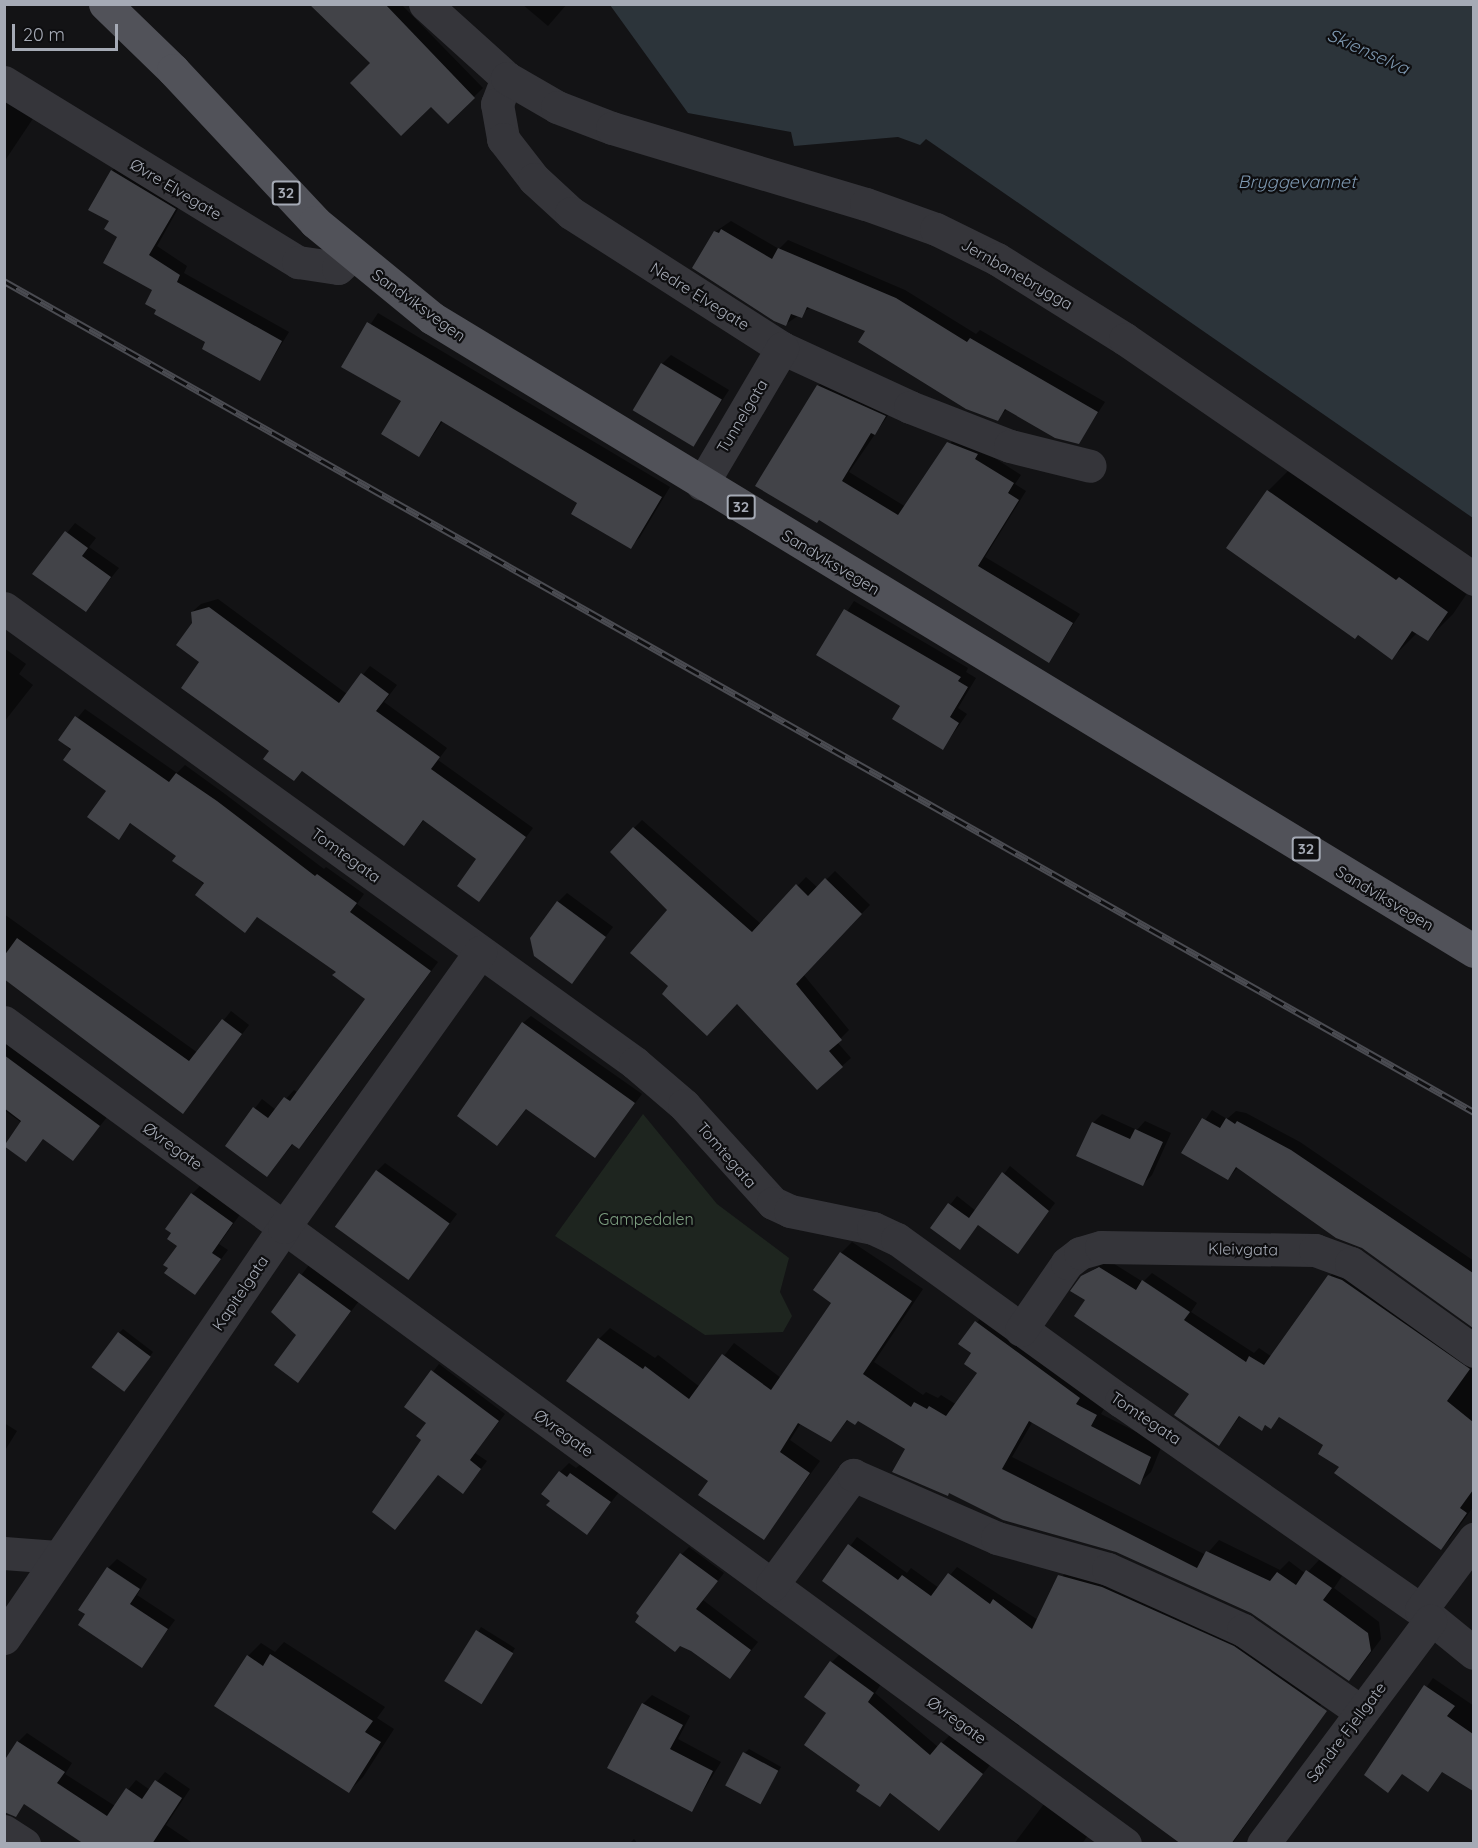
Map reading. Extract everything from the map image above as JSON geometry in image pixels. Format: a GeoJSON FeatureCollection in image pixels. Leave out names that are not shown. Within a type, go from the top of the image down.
{"type":"FeatureCollection","features":[{"type":"Feature","properties":{"kind":"main road","name":"Sandviksvegen"},"geometry":{"type":"LineString","coordinates":[[105,4],[315,222],[352,255],[432,318],[1473,951]]}},
{"type":"Feature","properties":{"kind":"street"},"geometry":{"type":"LineString","coordinates":[[425,4],[507,78]]}},
{"type":"Feature","properties":{"kind":"street","name":"Nedre Elvegate"},"geometry":{"type":"LineString","coordinates":[[507,78],[497,104],[503,140],[534,179],[571,213],[782,348],[910,407],[987,438],[1090,466]]}},
{"type":"Feature","properties":{"kind":"street","name":"Jernbanebrygga"},"geometry":{"type":"LineString","coordinates":[[507,78],[557,107],[601,124],[866,204],[936,229],[997,259],[1125,339],[1473,579]]}},
{"type":"Feature","properties":{"kind":"street","name":"Øvre Elvegate"},"geometry":{"type":"LineString","coordinates":[[4,82],[298,262],[338,268],[352,255]]}},
{"type":"Feature","properties":{"kind":"street","name":"Tunnelgata"},"geometry":{"type":"LineString","coordinates":[[702,484],[782,348]]}},
{"type":"Feature","properties":{"kind":"street","name":"Tomtegata"},"geometry":{"type":"LineString","coordinates":[[4,608],[665,1087],[772,1203],[806,1216],[873,1228],[897,1239],[1021,1330],[1425,1616],[1473,1653]]}},
{"type":"Feature","properties":{"kind":"street","name":"Kapitelgata"},"geometry":{"type":"LineString","coordinates":[[4,1638],[57,1557],[284,1227],[480,952]]}},
{"type":"Feature","properties":{"kind":"street","name":"Øvregate"},"geometry":{"type":"LineString","coordinates":[[4,1022],[1125,1844]]}},
{"type":"Feature","properties":{"kind":"street","name":"Kleivgata"},"geometry":{"type":"LineString","coordinates":[[1021,1330],[1067,1263],[1080,1253],[1101,1247],[1315,1250],[1351,1263],[1473,1351]]}},
{"type":"Feature","properties":{"kind":"street"},"geometry":{"type":"LineString","coordinates":[[772,1585],[853,1475],[997,1538],[1108,1569],[1243,1630],[1360,1711]]}},
{"type":"Feature","properties":{"kind":"street","name":"Søndre Fjellgate"},"geometry":{"type":"LineString","coordinates":[[1263,1844],[1360,1711],[1425,1616],[1473,1539]]}},
{"type":"Feature","properties":{"kind":"street"},"geometry":{"type":"LineString","coordinates":[[4,1553],[57,1557]]}},
{"type":"Feature","properties":{"kind":"street"},"geometry":{"type":"LineString","coordinates":[[4,1831],[24,1844]]}},
{"type":"Feature","properties":{"kind":"green space","name":"Gampedalen"},"geometry":{"type":"Polygon","coordinates":[[[643,1114],[717,1204],[789,1258],[780,1292],[792,1316],[783,1332],[705,1335],[555,1236],[643,1114]]]}},
{"type":"Feature","properties":{"kind":"water","name":"Bryggevannet"},"geometry":{"type":"Polygon","coordinates":[[[610,5],[1473,5],[1473,518],[926,139],[920,145],[898,137],[794,146],[791,132],[688,113],[610,5]]]}},
{"type":"Feature","properties":{"kind":"building"},"geometry":{"type":"Polygon","coordinates":[[[309,4],[385,4],[475,98],[448,124],[431,107],[401,136],[350,83],[370,63],[309,4]]]}},
{"type":"Feature","properties":{"kind":"building"},"geometry":{"type":"Polygon","coordinates":[[[111,170],[176,209],[149,255],[180,275],[177,282],[282,341],[260,381],[202,349],[205,342],[154,314],[156,310],[145,304],[152,290],[103,263],[117,237],[104,229],[109,221],[88,210],[111,170]]]}},
{"type":"Feature","properties":{"kind":"building"},"geometry":{"type":"Polygon","coordinates":[[[721,229],[772,259],[778,248],[896,298],[967,342],[970,338],[1098,412],[1079,444],[1055,438],[1005,409],[998,421],[966,409],[858,342],[865,331],[807,307],[802,318],[791,314],[786,326],[774,321],[692,268],[714,231],[719,233],[721,229]]]}},
{"type":"Feature","properties":{"kind":"building"},"geometry":{"type":"Polygon","coordinates":[[[367,322],[662,497],[631,549],[571,514],[577,503],[441,421],[419,457],[381,434],[401,401],[341,367],[367,322]]]}},
{"type":"Feature","properties":{"kind":"building"},"geometry":{"type":"Polygon","coordinates":[[[661,363],[722,400],[694,447],[633,410],[661,363]]]}},
{"type":"Feature","properties":{"kind":"building"},"geometry":{"type":"Polygon","coordinates":[[[817,385],[886,416],[875,435],[871,433],[842,481],[898,515],[947,442],[978,454],[975,459],[1014,483],[1008,493],[1019,500],[978,566],[1073,623],[1049,663],[819,520],[817,523],[755,486],[817,385]]]}},
{"type":"Feature","properties":{"kind":"building"},"geometry":{"type":"Polygon","coordinates":[[[1267,490],[1396,580],[1399,577],[1448,612],[1428,641],[1412,631],[1392,660],[1358,635],[1355,639],[1226,548],[1267,490]]]}},
{"type":"Feature","properties":{"kind":"building"},"geometry":{"type":"Polygon","coordinates":[[[65,531],[88,548],[82,556],[111,577],[86,612],[32,574],[65,531]]]}},
{"type":"Feature","properties":{"kind":"building"},"geometry":{"type":"Polygon","coordinates":[[[209,607],[339,703],[361,673],[389,694],[376,711],[440,757],[431,769],[526,837],[479,902],[457,886],[476,859],[423,820],[404,846],[302,771],[294,781],[263,759],[269,751],[181,688],[199,662],[176,645],[192,623],[191,612],[209,607]]]}},
{"type":"Feature","properties":{"kind":"building"},"geometry":{"type":"Polygon","coordinates":[[[844,609],[961,677],[958,681],[968,687],[950,717],[959,723],[943,750],[892,719],[900,706],[816,655],[844,609]]]}},
{"type":"Feature","properties":{"kind":"building"},"geometry":{"type":"Polygon","coordinates":[[[75,716],[169,782],[176,773],[217,801],[315,876],[317,874],[357,903],[350,912],[431,971],[299,1149],[292,1144],[267,1177],[225,1146],[253,1107],[268,1118],[284,1097],[290,1101],[365,999],[332,975],[336,972],[257,917],[245,933],[195,895],[204,883],[172,861],[176,856],[130,823],[119,840],[87,817],[106,791],[63,760],[71,749],[58,740],[75,716]]]}},
{"type":"Feature","properties":{"kind":"building"},"geometry":{"type":"Polygon","coordinates":[[[633,827],[752,932],[796,884],[808,896],[825,878],[862,914],[796,984],[842,1040],[829,1051],[843,1067],[817,1090],[737,1004],[707,1036],[662,994],[668,986],[630,953],[667,910],[610,852],[633,827]]]}},
{"type":"Feature","properties":{"kind":"building"},"geometry":{"type":"Polygon","coordinates":[[[557,901],[606,937],[572,984],[534,956],[530,938],[557,901]]]}},
{"type":"Feature","properties":{"kind":"building"},"geometry":{"type":"Polygon","coordinates":[[[17,938],[189,1061],[222,1019],[242,1034],[183,1114],[4,979],[4,956],[17,938]]]}},
{"type":"Feature","properties":{"kind":"building"},"geometry":{"type":"Polygon","coordinates":[[[522,1022],[635,1103],[595,1158],[526,1109],[497,1146],[457,1116],[522,1022]]]}},
{"type":"Feature","properties":{"kind":"building"},"geometry":{"type":"Polygon","coordinates":[[[4,1055],[100,1126],[73,1161],[43,1139],[26,1162],[4,1146],[21,1121],[4,1108],[4,1055]]]}},
{"type":"Feature","properties":{"kind":"building"},"geometry":{"type":"Polygon","coordinates":[[[1202,1118],[1220,1128],[1226,1118],[1235,1124],[1237,1121],[1291,1150],[1473,1273],[1473,1328],[1362,1248],[1336,1238],[1236,1167],[1228,1180],[1181,1153],[1202,1118]]]}},
{"type":"Feature","properties":{"kind":"building"},"geometry":{"type":"Polygon","coordinates":[[[1092,1122],[1130,1139],[1135,1129],[1163,1142],[1143,1186],[1076,1156],[1092,1122]]]}},
{"type":"Feature","properties":{"kind":"building"},"geometry":{"type":"Polygon","coordinates":[[[376,1170],[450,1223],[408,1280],[335,1227],[376,1170]]]}},
{"type":"Feature","properties":{"kind":"building"},"geometry":{"type":"Polygon","coordinates":[[[1002,1172],[1049,1211],[1018,1254],[978,1225],[960,1250],[930,1228],[948,1203],[969,1218],[1002,1172]]]}},
{"type":"Feature","properties":{"kind":"building"},"geometry":{"type":"Polygon","coordinates":[[[191,1193],[233,1223],[212,1253],[221,1259],[195,1295],[164,1273],[168,1268],[163,1265],[177,1246],[167,1239],[171,1233],[165,1229],[191,1193]]]}},
{"type":"Feature","properties":{"kind":"building"},"geometry":{"type":"Polygon","coordinates":[[[840,1252],[912,1301],[863,1374],[911,1407],[914,1402],[927,1409],[929,1406],[946,1416],[977,1373],[964,1364],[971,1353],[958,1344],[975,1321],[1080,1398],[1076,1404],[1097,1415],[1091,1426],[1151,1457],[1140,1485],[1029,1421],[1002,1469],[1197,1568],[1206,1551],[1270,1581],[1277,1572],[1296,1585],[1306,1570],[1332,1588],[1323,1600],[1368,1633],[1371,1651],[1349,1681],[1251,1613],[1116,1552],[1003,1520],[949,1493],[948,1496],[892,1472],[905,1449],[858,1421],[855,1425],[847,1420],[831,1442],[798,1423],[780,1452],[810,1473],[764,1540],[698,1495],[708,1481],[566,1381],[598,1338],[643,1369],[645,1366],[689,1399],[722,1354],[771,1390],[831,1303],[813,1290],[840,1252]]]}},
{"type":"Feature","properties":{"kind":"building"},"geometry":{"type":"Polygon","coordinates":[[[1099,1267],[1136,1290],[1142,1280],[1190,1312],[1184,1320],[1246,1362],[1249,1356],[1264,1365],[1328,1275],[1342,1280],[1470,1369],[1447,1401],[1473,1422],[1473,1490],[1460,1508],[1467,1513],[1441,1550],[1334,1473],[1339,1467],[1318,1454],[1323,1445],[1279,1417],[1271,1429],[1265,1425],[1262,1431],[1239,1416],[1219,1446],[1174,1415],[1189,1394],[1074,1316],[1085,1300],[1070,1291],[1081,1276],[1099,1267]]]}},
{"type":"Feature","properties":{"kind":"building"},"geometry":{"type":"Polygon","coordinates":[[[299,1273],[351,1311],[298,1383],[274,1365],[296,1335],[271,1312],[299,1273]]]}},
{"type":"Feature","properties":{"kind":"building"},"geometry":{"type":"Polygon","coordinates":[[[118,1332],[151,1357],[124,1392],[92,1367],[118,1332]]]}},
{"type":"Feature","properties":{"kind":"building"},"geometry":{"type":"Polygon","coordinates":[[[431,1370],[499,1421],[470,1460],[481,1469],[463,1494],[438,1475],[395,1530],[372,1512],[421,1440],[416,1436],[426,1423],[404,1407],[431,1370]]]}},
{"type":"Feature","properties":{"kind":"building"},"geometry":{"type":"Polygon","coordinates":[[[559,1471],[567,1477],[570,1473],[611,1502],[587,1535],[546,1505],[550,1501],[541,1494],[559,1471]]]}},
{"type":"Feature","properties":{"kind":"building"},"geometry":{"type":"Polygon","coordinates":[[[848,1544],[898,1580],[902,1575],[931,1596],[948,1573],[990,1604],[993,1599],[1032,1629],[1058,1575],[1102,1587],[1234,1646],[1327,1711],[1231,1844],[1181,1844],[822,1581],[848,1544]]]}},
{"type":"Feature","properties":{"kind":"building"},"geometry":{"type":"Polygon","coordinates":[[[680,1553],[718,1581],[696,1609],[751,1650],[730,1679],[691,1651],[680,1646],[675,1652],[635,1622],[639,1616],[636,1613],[680,1553]]]}},
{"type":"Feature","properties":{"kind":"building"},"geometry":{"type":"Polygon","coordinates":[[[107,1567],[140,1589],[130,1604],[168,1629],[142,1668],[78,1625],[85,1614],[78,1610],[107,1567]]]}},
{"type":"Feature","properties":{"kind":"building"},"geometry":{"type":"Polygon","coordinates":[[[476,1630],[513,1653],[482,1704],[444,1681],[476,1630]]]}},
{"type":"Feature","properties":{"kind":"building"},"geometry":{"type":"Polygon","coordinates":[[[270,1654],[373,1721],[365,1732],[381,1742],[349,1793],[214,1706],[247,1655],[263,1666],[270,1654]]]}},
{"type":"Feature","properties":{"kind":"building"},"geometry":{"type":"Polygon","coordinates":[[[830,1661],[874,1693],[868,1702],[930,1755],[941,1742],[983,1774],[939,1831],[890,1793],[880,1807],[856,1791],[860,1785],[804,1745],[826,1713],[804,1697],[830,1661]]]}},
{"type":"Feature","properties":{"kind":"building"},"geometry":{"type":"Polygon","coordinates":[[[1424,1685],[1455,1706],[1447,1716],[1473,1734],[1473,1791],[1442,1772],[1428,1792],[1402,1774],[1388,1793],[1364,1775],[1424,1685]]]}},
{"type":"Feature","properties":{"kind":"building"},"geometry":{"type":"Polygon","coordinates":[[[642,1703],[683,1725],[670,1749],[713,1771],[692,1812],[607,1768],[642,1703]]]}},
{"type":"Feature","properties":{"kind":"building"},"geometry":{"type":"Polygon","coordinates":[[[17,1741],[65,1772],[57,1783],[107,1816],[126,1788],[142,1799],[155,1780],[182,1798],[152,1844],[84,1844],[24,1804],[16,1817],[4,1812],[4,1761],[17,1741]]]}},
{"type":"Feature","properties":{"kind":"building"},"geometry":{"type":"Polygon","coordinates":[[[743,1752],[778,1771],[760,1804],[725,1786],[743,1752]]]}},
{"type":"Feature","properties":{"kind":"railway"},"geometry":{"type":"LineString","coordinates":[[4,281],[1474,1112]]}},
{"type":"Feature","properties":{"kind":"water label","name":"Skienselva"},"geometry":{"type":"Point","coordinates":[1368,52]}}]}
